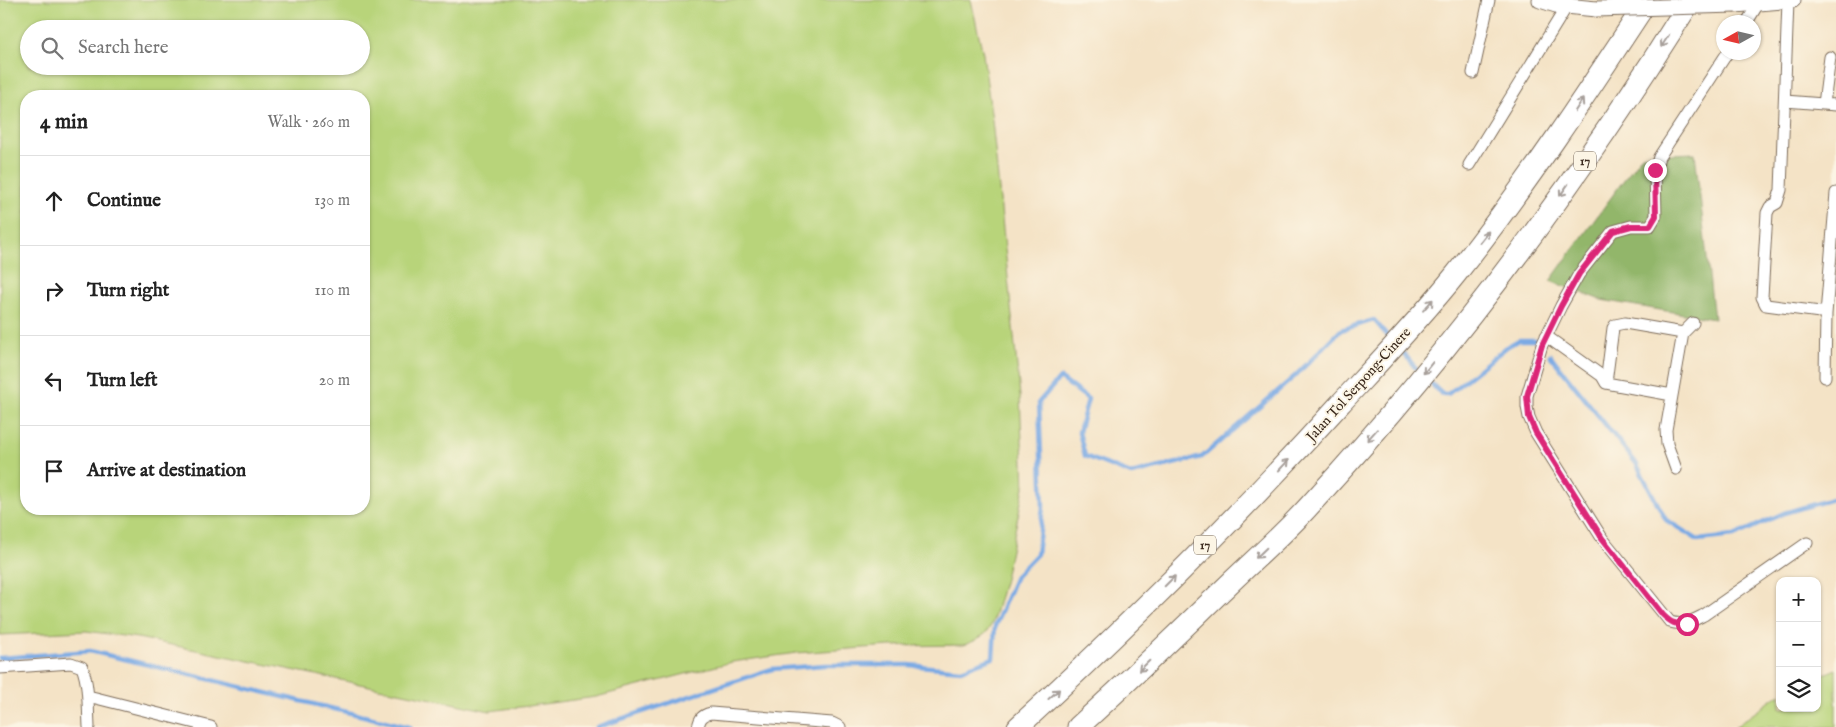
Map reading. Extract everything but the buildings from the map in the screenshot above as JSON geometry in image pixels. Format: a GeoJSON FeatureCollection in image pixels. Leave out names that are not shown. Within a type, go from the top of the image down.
{"type":"FeatureCollection","features":[{"type":"Feature","properties":{"kind":"highway","name":"Jalan Tol Serpong–Cinere"},"geometry":{"type":"LineString","coordinates":[[1018,727],[1089,662],[1274,476],[1385,355],[1454,276],[1507,208],[1559,135],[1648,0]]}},
{"type":"Feature","properties":{"kind":"highway","name":"17"},"geometry":{"type":"LineString","coordinates":[[1078,727],[1120,689],[1309,506],[1404,398],[1528,241],[1591,152],[1691,0]]}},
{"type":"Feature","properties":{"kind":"street"},"geometry":{"type":"LineString","coordinates":[[1473,73],[1489,0]]}},
{"type":"Feature","properties":{"kind":"street"},"geometry":{"type":"LineString","coordinates":[[1540,0],[1567,6],[1735,5],[1793,0]]}},
{"type":"Feature","properties":{"kind":"street"},"geometry":{"type":"LineString","coordinates":[[1788,1],[1781,190],[1778,203],[1770,207],[1767,213],[1762,298],[1766,305],[1820,312]]}},
{"type":"Feature","properties":{"kind":"street"},"geometry":{"type":"LineString","coordinates":[[1751,15],[1758,4]]}},
{"type":"Feature","properties":{"kind":"street"},"geometry":{"type":"LineString","coordinates":[[1469,165],[1567,6]]}},
{"type":"Feature","properties":{"kind":"street"},"geometry":{"type":"LineString","coordinates":[[1785,101],[1830,104],[1830,57]]}},
{"type":"Feature","properties":{"kind":"street"},"geometry":{"type":"LineString","coordinates":[[1723,60],[1659,157],[1655,170],[1656,216],[1650,226],[1631,226],[1613,231],[1579,274],[1542,345],[1527,396],[1529,417],[1536,433],[1602,538],[1670,622],[1687,624],[1704,615],[1807,543]]}},
{"type":"Feature","properties":{"kind":"street"},"geometry":{"type":"LineString","coordinates":[[1825,377],[1826,314],[1836,193]]}},
{"type":"Feature","properties":{"kind":"street"},"geometry":{"type":"LineString","coordinates":[[1606,383],[1613,328],[1615,325],[1625,323],[1683,333]]}},
{"type":"Feature","properties":{"kind":"street"},"geometry":{"type":"LineString","coordinates":[[1676,469],[1666,437],[1683,333],[1693,323]]}},
{"type":"Feature","properties":{"kind":"street"},"geometry":{"type":"LineString","coordinates":[[1546,336],[1602,376],[1606,383],[1672,395]]}},
{"type":"Feature","properties":{"kind":"street"},"geometry":{"type":"LineString","coordinates":[[0,668],[70,663],[82,667],[88,696],[89,727]]}},
{"type":"Feature","properties":{"kind":"street"},"geometry":{"type":"LineString","coordinates":[[88,696],[211,727]]}},
{"type":"Feature","properties":{"kind":"street"},"geometry":{"type":"LineString","coordinates":[[698,727],[700,719],[704,714],[711,713],[832,723],[840,727]]}},
{"type":"Feature","properties":{"kind":"green space"},"geometry":{"type":"Polygon","coordinates":[[[0,0],[971,0],[983,54],[992,120],[1020,396],[1024,487],[1005,579],[992,624],[985,634],[964,645],[890,646],[796,653],[732,662],[596,697],[490,711],[138,638],[86,631],[0,635],[0,0]]]}},
{"type":"Feature","properties":{"kind":"green space"},"geometry":{"type":"Polygon","coordinates":[[[1695,153],[1714,319],[1601,300],[1550,281],[1642,155],[1695,153]]]}},
{"type":"Feature","properties":{"kind":"green space"},"geometry":{"type":"Polygon","coordinates":[[[1836,669],[1836,727],[1735,727],[1776,697],[1776,712],[1821,712],[1821,675],[1836,669]]]}},
{"type":"Feature","properties":{"kind":"waterway"},"geometry":{"type":"LineString","coordinates":[[597,727],[772,669],[825,665],[909,665],[961,670],[993,658],[995,626],[1016,576],[1037,554],[1043,507],[1039,402],[1060,378],[1088,399],[1079,432],[1085,456],[1131,474],[1202,457],[1295,376],[1341,330],[1374,320],[1391,340]]}},
{"type":"Feature","properties":{"kind":"waterway"},"geometry":{"type":"LineString","coordinates":[[1426,379],[1442,394],[1448,394],[1508,346],[1519,340],[1535,340]]}},
{"type":"Feature","properties":{"kind":"waterway"},"geometry":{"type":"LineString","coordinates":[[1400,349],[1419,372]]}},
{"type":"Feature","properties":{"kind":"waterway"},"geometry":{"type":"LineString","coordinates":[[1550,355],[1636,463],[1666,520],[1698,540],[1734,536],[1784,513],[1836,498]]}},
{"type":"Feature","properties":{"kind":"waterway"},"geometry":{"type":"LineString","coordinates":[[0,658],[90,651],[410,727]]}},
{"type":"Feature","properties":{"kind":"route"},"geometry":{"type":"LineString","coordinates":[[1655,170],[1656,216],[1650,226],[1631,226],[1613,231],[1579,274],[1542,345],[1527,396],[1527,407],[1536,433],[1602,538],[1663,615],[1670,622],[1687,624]]}}]}
